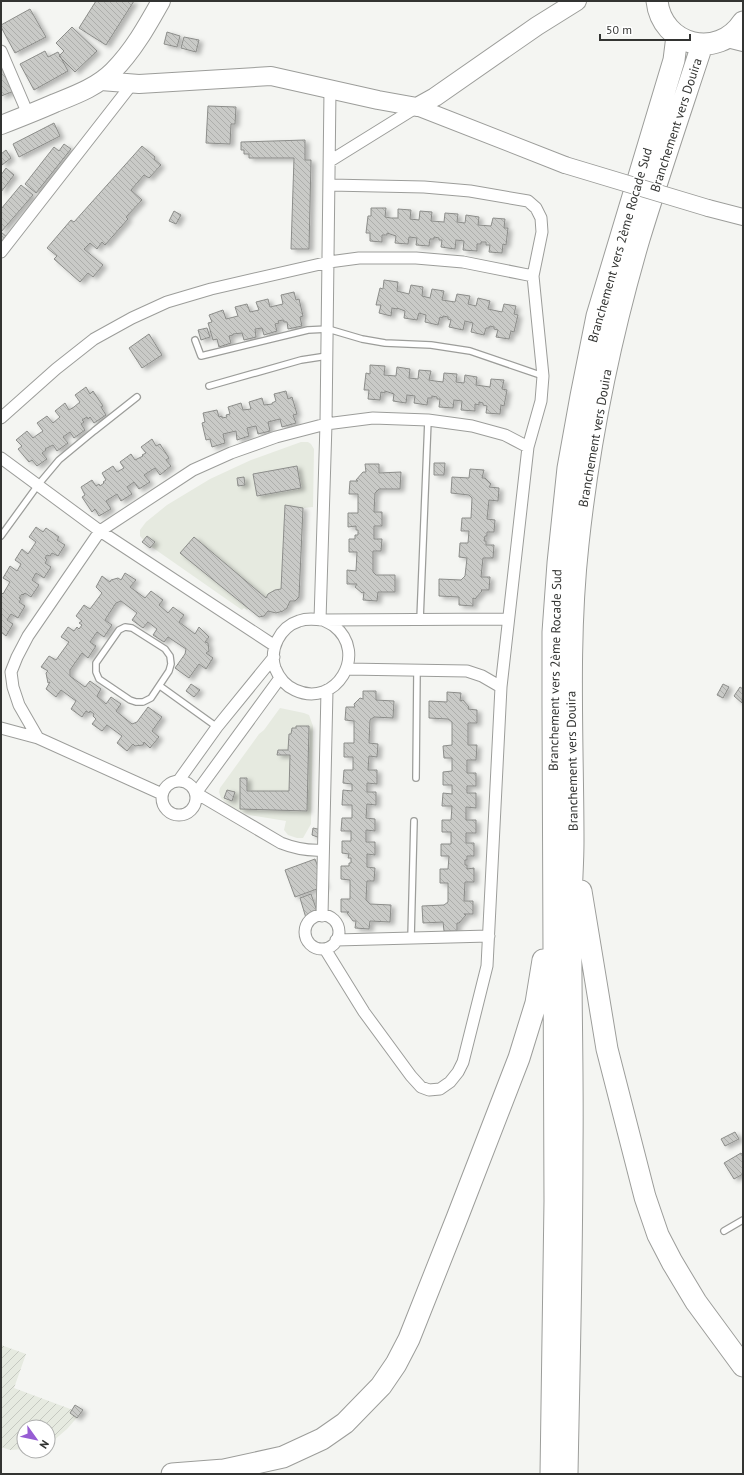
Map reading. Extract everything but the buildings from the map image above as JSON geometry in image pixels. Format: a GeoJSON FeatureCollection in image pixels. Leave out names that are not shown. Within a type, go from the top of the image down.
{"type":"FeatureCollection","features":[{"type":"Feature","properties":{"kind":"highway"},"geometry":{"type":"LineString","coordinates":[[656,1],[660,15],[667,27],[677,36],[702,45],[735,41],[735,33],[743,22]]}},
{"type":"Feature","properties":{"kind":"highway","name":"Branchement vers 2ème Rocade Sud"},"geometry":{"type":"LineString","coordinates":[[553,838],[554,632],[558,563],[568,468],[597,316],[674,60],[677,36]]}},
{"type":"Feature","properties":{"kind":"highway","name":"Branchement vers Douira"},"geometry":{"type":"LineString","coordinates":[[573,845],[572,677],[574,598],[578,545],[591,450],[605,372],[637,248],[661,168],[702,45]]}},
{"type":"Feature","properties":{"kind":"highway"},"geometry":{"type":"LineString","coordinates":[[172,1474],[224,1470],[283,1457],[308,1446],[322,1439],[345,1423],[381,1386],[396,1364],[420,1312],[458,1218],[518,1058],[536,1003],[544,959],[553,838]]}},
{"type":"Feature","properties":{"kind":"highway"},"geometry":{"type":"LineString","coordinates":[[551,1474],[555,1201],[553,838]]}},
{"type":"Feature","properties":{"kind":"highway"},"geometry":{"type":"LineString","coordinates":[[573,845],[607,1049],[645,1198],[658,1234],[672,1262],[696,1302],[743,1366]]}},
{"type":"Feature","properties":{"kind":"highway"},"geometry":{"type":"LineString","coordinates":[[567,1474],[572,1303],[571,905],[573,845]]}},
{"type":"Feature","properties":{"kind":"main road"},"geometry":{"type":"LineString","coordinates":[[1,125],[79,93],[101,81],[132,49],[161,1]]}},
{"type":"Feature","properties":{"kind":"main road"},"geometry":{"type":"LineString","coordinates":[[417,107],[435,97],[537,26],[577,1]]}},
{"type":"Feature","properties":{"kind":"main road"},"geometry":{"type":"LineString","coordinates":[[132,49],[136,84]]}},
{"type":"Feature","properties":{"kind":"main road"},"geometry":{"type":"LineString","coordinates":[[101,81],[136,84],[270,76],[330,90],[417,107],[565,166],[743,217]]}},
{"type":"Feature","properties":{"kind":"street"},"geometry":{"type":"LineString","coordinates":[[1,51],[28,114]]}},
{"type":"Feature","properties":{"kind":"street"},"geometry":{"type":"LineString","coordinates":[[1,252],[136,84]]}},
{"type":"Feature","properties":{"kind":"street"},"geometry":{"type":"LineString","coordinates":[[322,620],[328,356],[330,90]]}},
{"type":"Feature","properties":{"kind":"street"},"geometry":{"type":"LineString","coordinates":[[330,160],[417,107]]}},
{"type":"Feature","properties":{"kind":"street"},"geometry":{"type":"LineString","coordinates":[[324,949],[364,1012],[411,1076],[421,1087],[429,1090],[440,1089],[450,1082],[458,1072],[463,1062],[487,966],[501,687],[528,447],[541,401],[543,376],[533,276],[542,232],[541,218],[536,208],[528,201],[470,191],[424,187],[330,185]]}},
{"type":"Feature","properties":{"kind":"street"},"geometry":{"type":"LineString","coordinates":[[1,418],[56,369],[94,339],[132,318],[167,302],[211,289],[329,262],[359,258],[416,258],[463,262],[533,276]]}},
{"type":"Feature","properties":{"kind":"street"},"geometry":{"type":"LineString","coordinates":[[38,738],[19,705],[13,687],[11,672],[28,636],[100,531],[193,470],[231,453],[276,437],[326,424],[373,418],[428,420],[472,426],[505,435],[528,447]]}},
{"type":"Feature","properties":{"kind":"street"},"geometry":{"type":"LineString","coordinates":[[1,458],[100,531],[274,651]]}},
{"type":"Feature","properties":{"kind":"street"},"geometry":{"type":"LineString","coordinates":[[280,678],[196,793],[195,804],[192,809],[183,815],[177,815],[167,810],[162,800],[162,794],[168,784],[179,780],[274,651],[280,635],[289,626],[299,620],[311,618],[322,620],[420,620],[508,618]]}},
{"type":"Feature","properties":{"kind":"street"},"geometry":{"type":"LineString","coordinates":[[274,651],[275,668],[280,678],[289,687],[301,693],[314,694],[327,690],[336,685],[347,669],[349,657],[347,645],[342,634],[334,626],[322,620]]}},
{"type":"Feature","properties":{"kind":"street"},"geometry":{"type":"LineString","coordinates":[[347,669],[467,671],[482,676],[501,687]]}},
{"type":"Feature","properties":{"kind":"street"},"geometry":{"type":"LineString","coordinates":[[322,916],[327,690]]}},
{"type":"Feature","properties":{"kind":"street"},"geometry":{"type":"LineString","coordinates":[[1,728],[38,738],[162,794]]}},
{"type":"Feature","properties":{"kind":"street"},"geometry":{"type":"LineString","coordinates":[[179,780],[189,783],[196,793],[281,843],[295,848],[323,850]]}},
{"type":"Feature","properties":{"kind":"street"},"geometry":{"type":"LineString","coordinates":[[322,916],[332,919],[336,924],[338,935],[336,940],[329,947],[324,949],[314,947],[310,944],[306,935],[306,929],[311,920],[322,916]]}},
{"type":"Feature","properties":{"kind":"street"},"geometry":{"type":"LineString","coordinates":[[336,940],[489,936]]}},
{"type":"Feature","properties":{"kind":"lane"},"geometry":{"type":"LineString","coordinates":[[195,340],[200,356],[308,330],[328,329],[362,339],[385,343],[431,345],[470,351],[543,376]]}},
{"type":"Feature","properties":{"kind":"lane"},"geometry":{"type":"LineString","coordinates":[[210,386],[301,360],[328,356]]}},
{"type":"Feature","properties":{"kind":"lane"},"geometry":{"type":"LineString","coordinates":[[1,536],[38,485],[59,460],[137,397]]}},
{"type":"Feature","properties":{"kind":"lane"},"geometry":{"type":"LineString","coordinates":[[420,620],[428,420]]}},
{"type":"Feature","properties":{"kind":"lane"},"geometry":{"type":"LineString","coordinates":[[132,628],[164,649],[170,656],[171,664],[169,671],[160,686],[151,698],[143,702],[136,702],[130,700],[99,679],[96,672],[96,663],[119,630],[132,628]]}},
{"type":"Feature","properties":{"kind":"lane"},"geometry":{"type":"LineString","coordinates":[[416,778],[417,671]]}},
{"type":"Feature","properties":{"kind":"lane"},"geometry":{"type":"LineString","coordinates":[[160,686],[217,727]]}},
{"type":"Feature","properties":{"kind":"lane"},"geometry":{"type":"LineString","coordinates":[[411,938],[414,820]]}},
{"type":"Feature","properties":{"kind":"lane"},"geometry":{"type":"LineString","coordinates":[[724,1231],[743,1220]]}},
{"type":"Feature","properties":{"kind":"shaded area"},"geometry":{"type":"Polygon","coordinates":[[[301,442],[308,442],[314,449],[313,507],[303,508],[299,597],[295,601],[290,601],[287,608],[283,611],[276,613],[268,611],[261,617],[249,608],[247,610],[244,608],[242,610],[146,543],[140,536],[140,530],[146,522],[167,505],[210,479],[251,460],[301,442]]]}},
{"type":"Feature","properties":{"kind":"shaded area"},"geometry":{"type":"Polygon","coordinates":[[[280,708],[309,715],[313,726],[311,824],[303,838],[288,835],[284,830],[286,821],[244,813],[227,804],[221,798],[219,792],[220,788],[259,734],[264,730],[280,708]]]}},
{"type":"Feature","properties":{"kind":"shaded area"},"geometry":{"type":"Polygon","coordinates":[[[1,1345],[26,1354],[14,1388],[81,1413],[67,1429],[56,1438],[56,1419],[16,1419],[16,1450],[10,1450],[1,1447],[1,1345]]]}}]}
